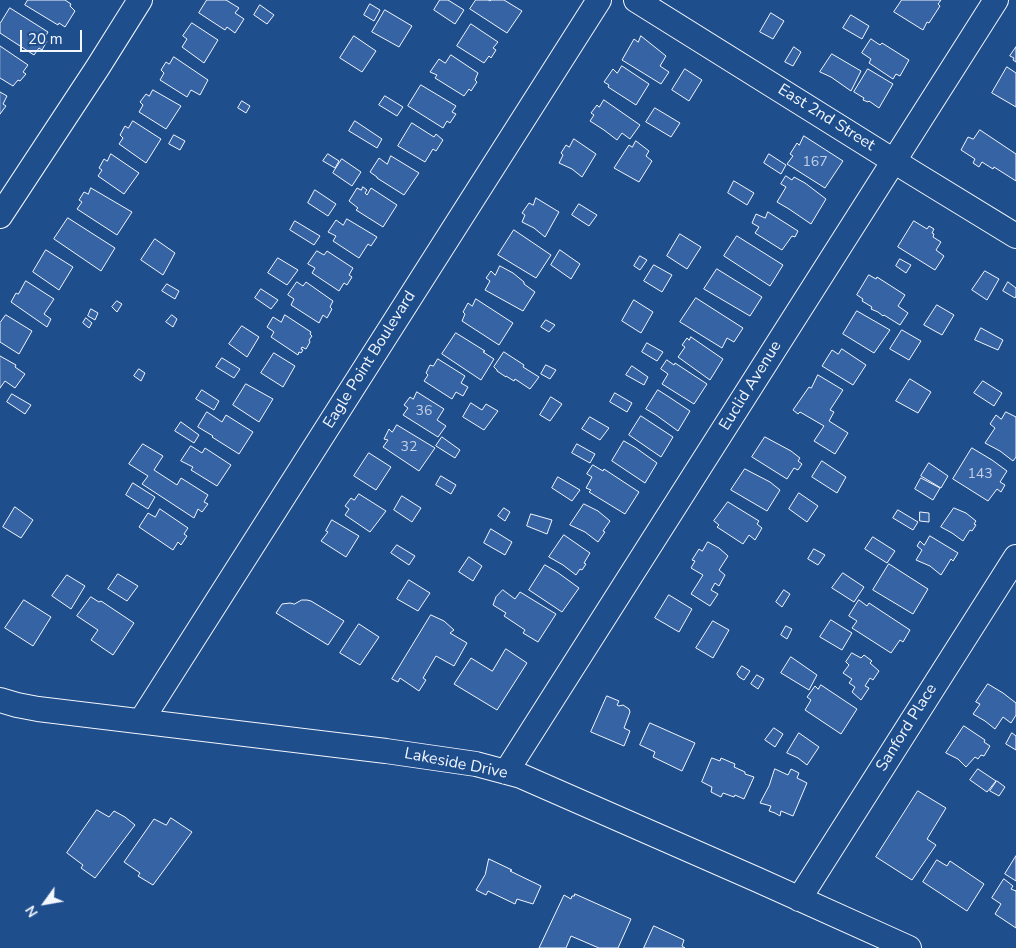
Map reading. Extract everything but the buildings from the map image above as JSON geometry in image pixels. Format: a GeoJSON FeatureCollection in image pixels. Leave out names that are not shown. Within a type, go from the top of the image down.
{"type":"FeatureCollection","features":[{"type":"Feature","properties":{"kind":"street"},"geometry":{"type":"LineString","coordinates":[[0,216],[140,0]]}},
{"type":"Feature","properties":{"kind":"street","name":"Eagle Point Boulevard"},"geometry":{"type":"LineString","coordinates":[[141,721],[599,0]]}},
{"type":"Feature","properties":{"kind":"street","name":"East 2nd Street"},"geometry":{"type":"LineString","coordinates":[[636,0],[1016,236]]}},
{"type":"Feature","properties":{"kind":"street","name":"Euclid Avenue"},"geometry":{"type":"LineString","coordinates":[[506,772],[996,0]]}},
{"type":"Feature","properties":{"kind":"street","name":"Sanford Place"},"geometry":{"type":"LineString","coordinates":[[799,899],[1016,557]]}},
{"type":"Feature","properties":{"kind":"street","name":"Lakeside Drive"},"geometry":{"type":"LineString","coordinates":[[0,700],[38,709],[476,764],[521,776],[909,948]]}}]}
